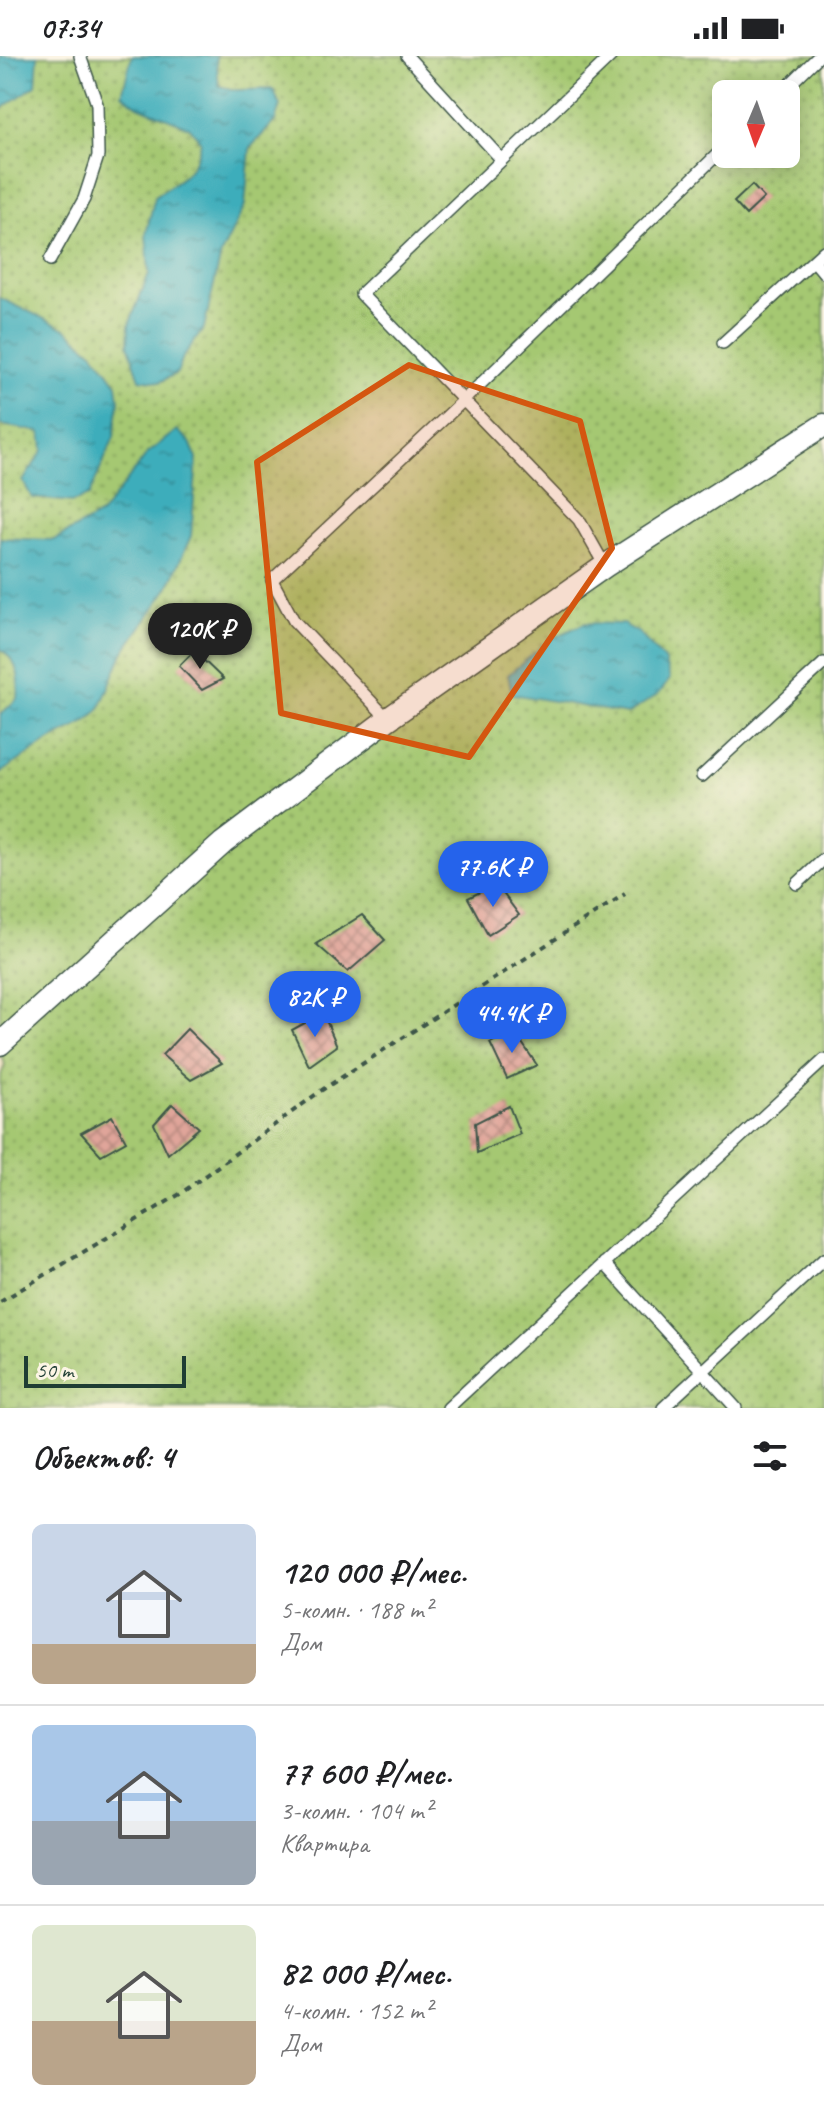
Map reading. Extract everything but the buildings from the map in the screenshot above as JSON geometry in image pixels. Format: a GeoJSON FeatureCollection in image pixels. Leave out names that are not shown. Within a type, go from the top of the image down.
{"type":"FeatureCollection","features":[{"type":"Feature","properties":{"kind":"street"},"geometry":{"type":"LineString","coordinates":[[0,1044],[223,843],[388,719],[605,566],[824,425]]}},
{"type":"Feature","properties":{"kind":"lane"},"geometry":{"type":"LineString","coordinates":[[50,260],[84,199],[98,156],[97,104],[80,56]]}},
{"type":"Feature","properties":{"kind":"lane"},"geometry":{"type":"LineString","coordinates":[[407,56],[502,160]]}},
{"type":"Feature","properties":{"kind":"lane"},"geometry":{"type":"LineString","coordinates":[[605,566],[579,520],[361,294],[611,56]]}},
{"type":"Feature","properties":{"kind":"lane"},"geometry":{"type":"LineString","coordinates":[[794,80],[819,56]]}},
{"type":"Feature","properties":{"kind":"lane"},"geometry":{"type":"LineString","coordinates":[[388,719],[294,621],[272,580],[464,400],[712,160]]}},
{"type":"Feature","properties":{"kind":"lane"},"geometry":{"type":"LineString","coordinates":[[723,343],[824,251]]}},
{"type":"Feature","properties":{"kind":"lane"},"geometry":{"type":"LineString","coordinates":[[814,261],[824,273]]}},
{"type":"Feature","properties":{"kind":"lane"},"geometry":{"type":"LineString","coordinates":[[702,776],[824,663]]}},
{"type":"Feature","properties":{"kind":"lane"},"geometry":{"type":"LineString","coordinates":[[797,884],[824,859]]}},
{"type":"Feature","properties":{"kind":"lane"},"geometry":{"type":"LineString","coordinates":[[448,1408],[824,1060]]}},
{"type":"Feature","properties":{"kind":"lane"},"geometry":{"type":"LineString","coordinates":[[663,1408],[824,1259]]}},
{"type":"Feature","properties":{"kind":"lane"},"geometry":{"type":"LineString","coordinates":[[604,1263],[736,1408]]}},
{"type":"Feature","properties":{"kind":"path"},"geometry":{"type":"LineString","coordinates":[[0,1302],[180,1194],[322,1090],[625,894]]}},
{"type":"Feature","properties":{"kind":"highlighted area"},"geometry":{"type":"Polygon","coordinates":[[[409,365],[580,421],[612,548],[469,757],[281,713],[257,462],[409,365]]]}},
{"type":"Feature","properties":{"kind":"green space"},"geometry":{"type":"Polygon","coordinates":[[[0,56],[824,56],[824,1408],[0,1408],[0,1078],[5,1064],[0,1053],[0,56]]]}},
{"type":"Feature","properties":{"kind":"water"},"geometry":{"type":"Polygon","coordinates":[[[0,56],[38,56],[36,85],[0,110],[0,56]]]}},
{"type":"Feature","properties":{"kind":"water"},"geometry":{"type":"Polygon","coordinates":[[[132,56],[216,56],[219,86],[236,90],[273,89],[280,105],[275,121],[250,148],[245,205],[221,254],[204,328],[183,357],[177,373],[160,382],[140,379],[128,344],[129,325],[149,273],[146,234],[155,196],[190,169],[201,142],[189,127],[138,106],[122,94],[132,56]]]}},
{"type":"Feature","properties":{"kind":"water"},"geometry":{"type":"Polygon","coordinates":[[[0,298],[66,329],[94,353],[117,384],[119,401],[114,437],[89,496],[72,502],[32,498],[23,481],[43,450],[41,432],[0,425],[0,298]]]}},
{"type":"Feature","properties":{"kind":"water"},"geometry":{"type":"Polygon","coordinates":[[[177,430],[190,442],[197,459],[191,536],[168,588],[123,653],[100,708],[86,722],[52,739],[0,773],[0,715],[18,698],[19,683],[15,665],[0,648],[0,538],[54,540],[101,514],[149,452],[177,430]]]}},
{"type":"Feature","properties":{"kind":"water"},"geometry":{"type":"Polygon","coordinates":[[[585,623],[623,624],[639,633],[664,660],[670,679],[659,694],[627,714],[512,694],[508,675],[551,639],[585,623]]]}}]}
